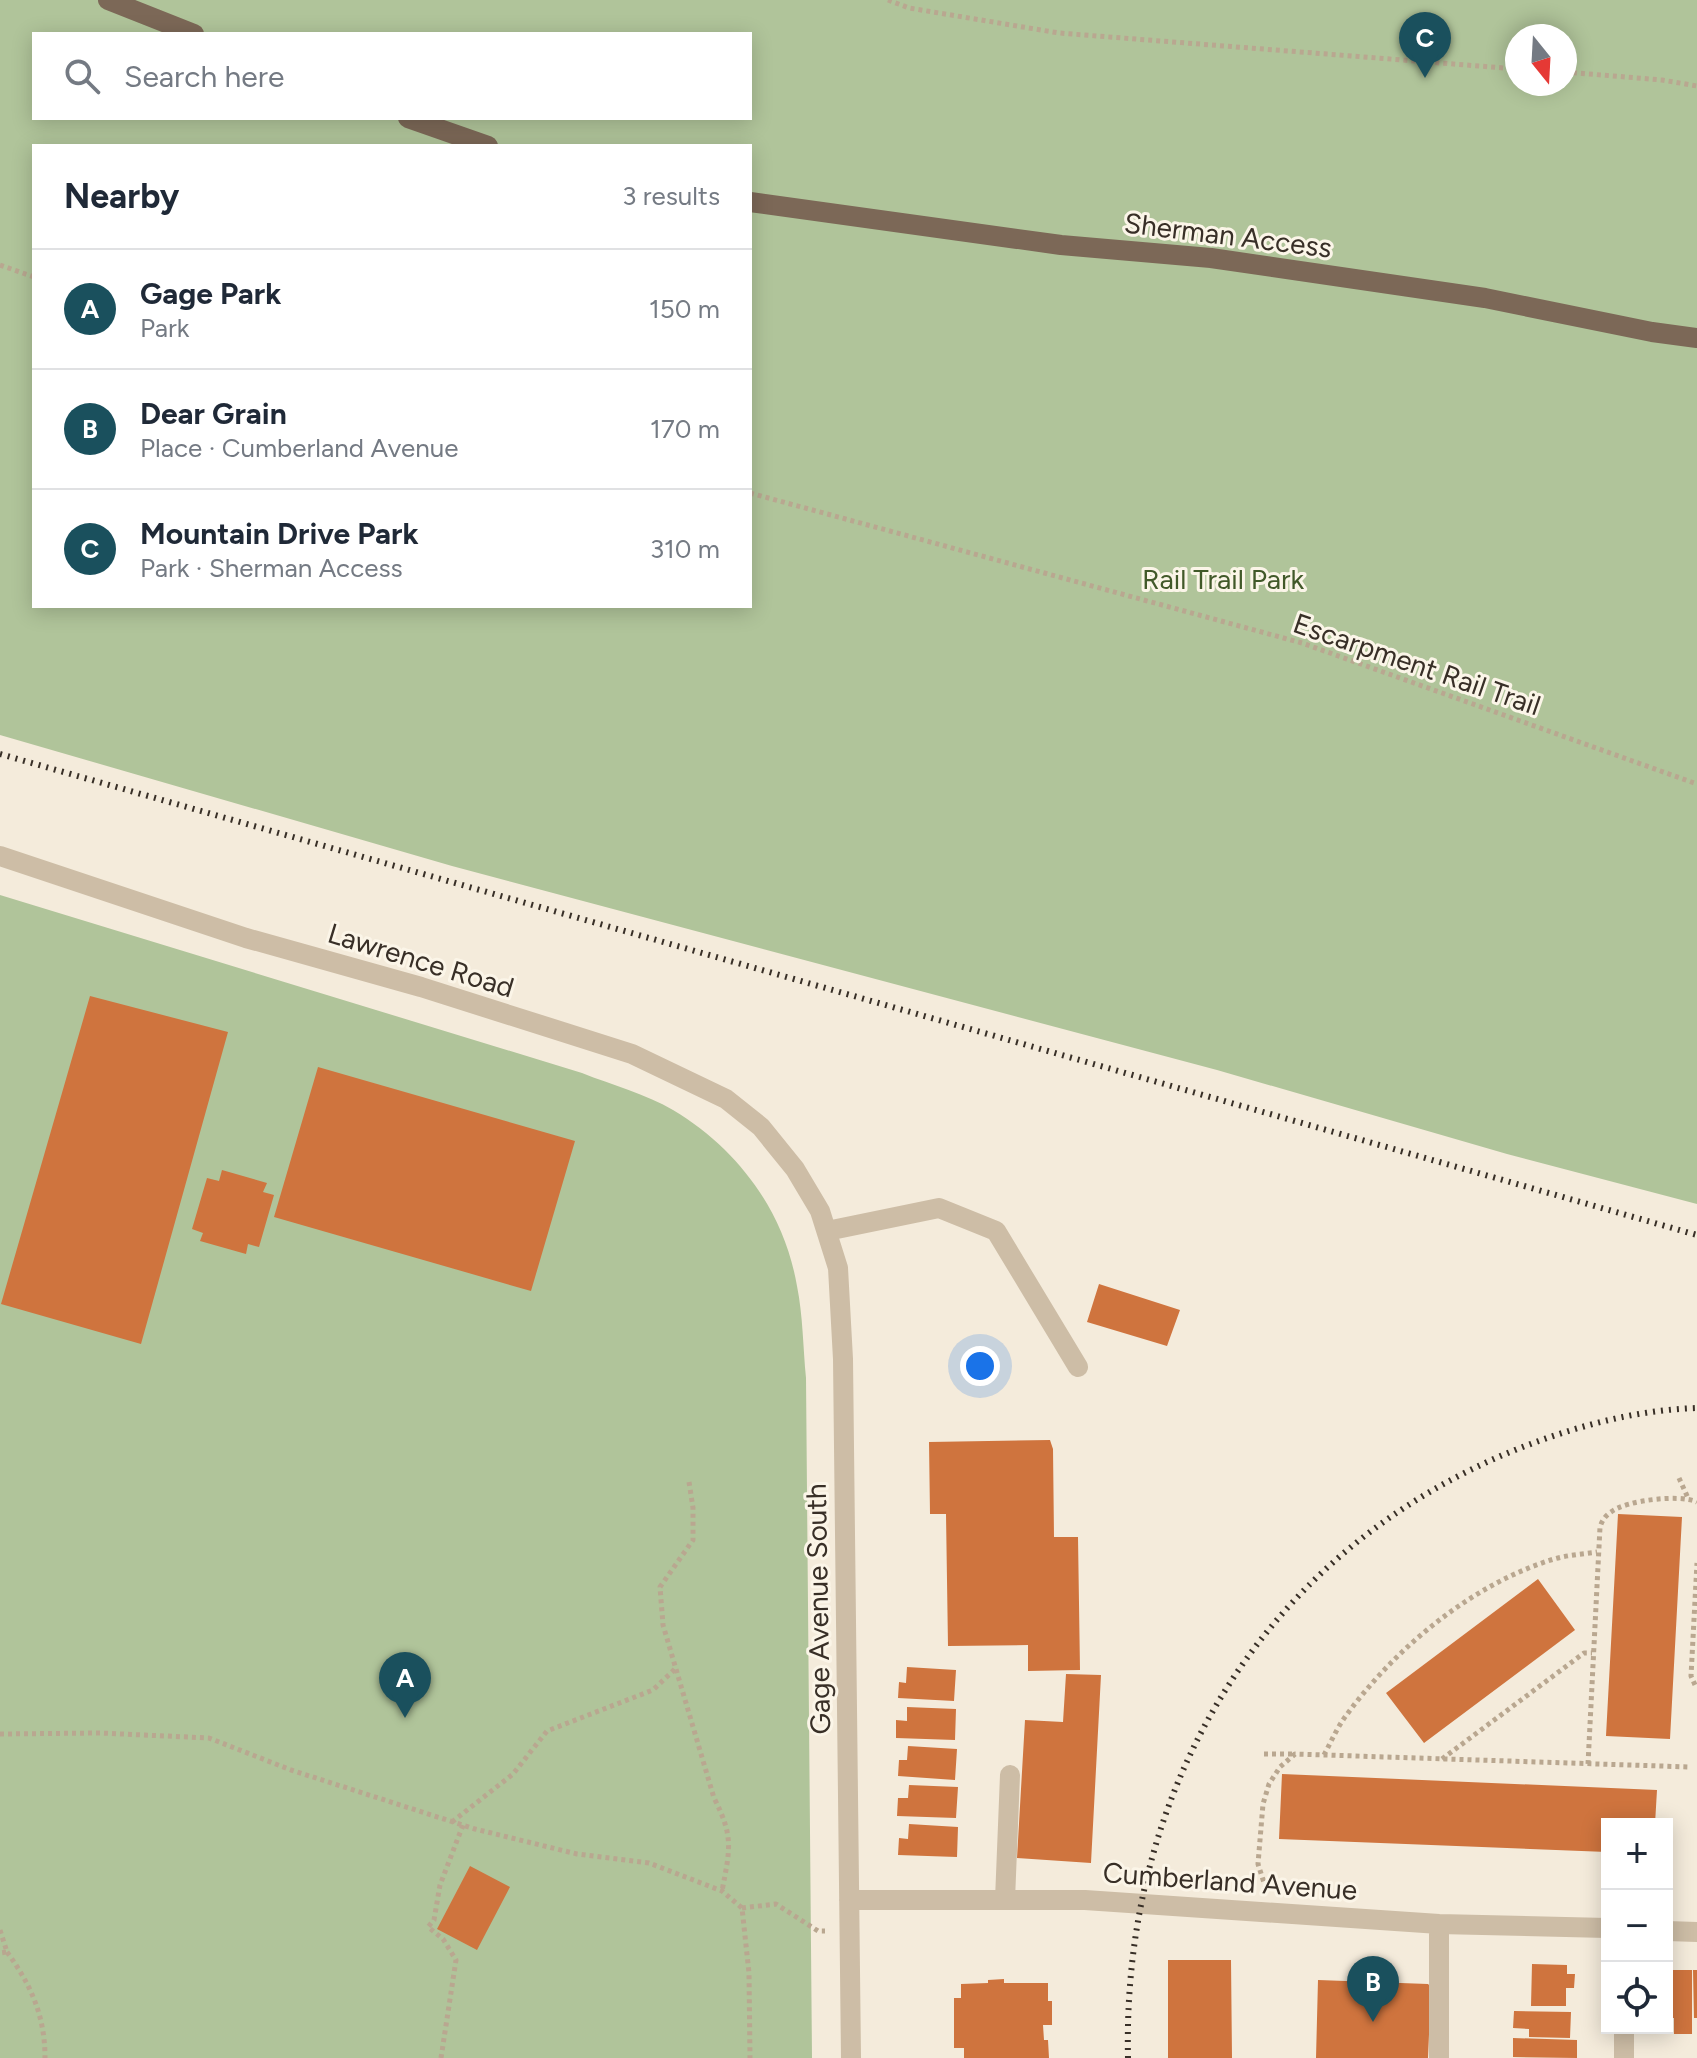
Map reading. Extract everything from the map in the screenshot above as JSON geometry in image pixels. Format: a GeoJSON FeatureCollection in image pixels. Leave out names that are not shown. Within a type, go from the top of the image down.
{"type":"FeatureCollection","features":[{"type":"Feature","properties":{"kind":"main road"},"geometry":{"type":"LineString","coordinates":[[108,0],[189,32]]}},
{"type":"Feature","properties":{"kind":"main road"},"geometry":{"type":"LineString","coordinates":[[414,120],[482,144]]}},
{"type":"Feature","properties":{"kind":"main road","name":"Sherman Access"},"geometry":{"type":"LineString","coordinates":[[752,202],[1061,245],[1211,258],[1485,298],[1652,332],[1697,338]]}},
{"type":"Feature","properties":{"kind":"street","name":"Lawrence Road"},"geometry":{"type":"LineString","coordinates":[[0,856],[246,938],[421,987],[632,1054],[726,1099],[761,1127],[795,1169]]}},
{"type":"Feature","properties":{"kind":"street","name":"Gage Avenue South"},"geometry":{"type":"LineString","coordinates":[[795,1169],[820,1211],[838,1268],[843,1359],[851,2058]]}},
{"type":"Feature","properties":{"kind":"street"},"geometry":{"type":"LineString","coordinates":[[827,1231],[939,1208],[996,1231],[1078,1367]]}},
{"type":"Feature","properties":{"kind":"street"},"geometry":{"type":"LineString","coordinates":[[1005,1900],[1010,1775]]}},
{"type":"Feature","properties":{"kind":"street","name":"Cumberland Avenue"},"geometry":{"type":"LineString","coordinates":[[849,1900],[1112,1901],[1439,1924],[1601,1928]]}},
{"type":"Feature","properties":{"kind":"street"},"geometry":{"type":"LineString","coordinates":[[1439,1924],[1439,2058]]}},
{"type":"Feature","properties":{"kind":"street"},"geometry":{"type":"LineString","coordinates":[[1673,1931],[1697,1932]]}},
{"type":"Feature","properties":{"kind":"street"},"geometry":{"type":"LineString","coordinates":[[1624,2034],[1624,2058]]}},
{"type":"Feature","properties":{"kind":"path"},"geometry":{"type":"LineString","coordinates":[[888,0],[909,8],[1059,33],[1505,68]]}},
{"type":"Feature","properties":{"kind":"path"},"geometry":{"type":"LineString","coordinates":[[1577,73],[1697,86]]}},
{"type":"Feature","properties":{"kind":"path"},"geometry":{"type":"LineString","coordinates":[[0,265],[32,276]]}},
{"type":"Feature","properties":{"kind":"path","name":"Escarpment Rail Trail"},"geometry":{"type":"LineString","coordinates":[[752,494],[1302,643],[1697,784]]}},
{"type":"Feature","properties":{"kind":"path"},"geometry":{"type":"LineString","coordinates":[[1679,1478],[1688,1498]]}},
{"type":"Feature","properties":{"kind":"path"},"geometry":{"type":"LineString","coordinates":[[689,1482],[693,1540],[660,1587],[663,1625],[714,1798],[728,1824],[729,1854],[722,1891]]}},
{"type":"Feature","properties":{"kind":"path"},"geometry":{"type":"LineString","coordinates":[[1588,1764],[1600,1527],[1609,1512],[1617,1508],[1654,1500],[1688,1498],[1697,1502]]}},
{"type":"Feature","properties":{"kind":"path"},"geometry":{"type":"LineString","coordinates":[[1324,1755],[1343,1719],[1382,1672],[1457,1609],[1504,1579],[1557,1558],[1597,1552]]}},
{"type":"Feature","properties":{"kind":"path"},"geometry":{"type":"LineString","coordinates":[[1695,1685],[1691,1676],[1697,1563]]}},
{"type":"Feature","properties":{"kind":"path"},"geometry":{"type":"LineString","coordinates":[[1442,1759],[1584,1653],[1592,1653]]}},
{"type":"Feature","properties":{"kind":"path"},"geometry":{"type":"LineString","coordinates":[[452,1822],[513,1774],[547,1731],[653,1690],[676,1668]]}},
{"type":"Feature","properties":{"kind":"path"},"geometry":{"type":"LineString","coordinates":[[0,1734],[100,1733],[209,1738],[291,1770],[452,1822],[577,1854],[649,1863],[722,1891],[742,1908],[749,1973],[750,2058]]}},
{"type":"Feature","properties":{"kind":"path"},"geometry":{"type":"LineString","coordinates":[[1264,1754],[1690,1767]]}},
{"type":"Feature","properties":{"kind":"path"},"geometry":{"type":"LineString","coordinates":[[1272,1912],[1258,1864],[1263,1804],[1274,1776],[1295,1754]]}},
{"type":"Feature","properties":{"kind":"path"},"geometry":{"type":"LineString","coordinates":[[441,2058],[456,1960],[443,1939],[428,1927],[434,1920],[440,1885],[463,1825]]}},
{"type":"Feature","properties":{"kind":"path"},"geometry":{"type":"LineString","coordinates":[[742,1908],[776,1904],[818,1931],[850,1931]]}},
{"type":"Feature","properties":{"kind":"path"},"geometry":{"type":"LineString","coordinates":[[0,1930],[3,1952],[28,1981],[45,2033],[45,2058]]}},
{"type":"Feature","properties":{"kind":"green space","name":"Rail Trail Park"},"geometry":{"type":"Polygon","coordinates":[[[0,0],[1697,0],[1697,1204],[1507,1154],[1217,1070],[452,866],[0,735],[0,0]]]}},
{"type":"Feature","properties":{"kind":"green space"},"geometry":{"type":"Polygon","coordinates":[[[0,895],[582,1073],[640,1094],[673,1110],[718,1143],[754,1184],[781,1232],[791,1259],[801,1309],[806,1378],[812,2058],[0,2058],[0,895]]]}},
{"type":"Feature","properties":{"kind":"building"},"geometry":{"type":"Polygon","coordinates":[[[90,996],[228,1032],[141,1344],[1,1304],[90,996]]]}},
{"type":"Feature","properties":{"kind":"building"},"geometry":{"type":"Polygon","coordinates":[[[318,1067],[575,1141],[531,1291],[274,1217],[318,1067]]]}},
{"type":"Feature","properties":{"kind":"building"},"geometry":{"type":"Polygon","coordinates":[[[222,1170],[267,1183],[263,1192],[274,1195],[259,1247],[248,1244],[246,1254],[200,1241],[203,1233],[192,1229],[207,1178],[219,1181],[222,1170]]]}},
{"type":"Feature","properties":{"kind":"building"},"geometry":{"type":"Polygon","coordinates":[[[1099,1284],[1180,1310],[1167,1346],[1087,1322],[1099,1284]]]}},
{"type":"Feature","properties":{"kind":"building"},"geometry":{"type":"Polygon","coordinates":[[[1050,1440],[1053,1449],[1054,1537],[1078,1537],[1080,1670],[1028,1671],[1028,1645],[948,1646],[946,1514],[930,1514],[929,1442],[1050,1440]]]}},
{"type":"Feature","properties":{"kind":"building"},"geometry":{"type":"Polygon","coordinates":[[[1618,1514],[1682,1517],[1670,1739],[1606,1736],[1618,1514]]]}},
{"type":"Feature","properties":{"kind":"building"},"geometry":{"type":"Polygon","coordinates":[[[1538,1579],[1575,1630],[1424,1743],[1386,1693],[1538,1579]]]}},
{"type":"Feature","properties":{"kind":"building"},"geometry":{"type":"Polygon","coordinates":[[[907,1667],[956,1670],[954,1701],[898,1698],[899,1682],[906,1683],[907,1667]]]}},
{"type":"Feature","properties":{"kind":"building"},"geometry":{"type":"Polygon","coordinates":[[[1066,1674],[1101,1675],[1091,1863],[1017,1858],[1025,1720],[1063,1722],[1066,1674]]]}},
{"type":"Feature","properties":{"kind":"building"},"geometry":{"type":"Polygon","coordinates":[[[907,1707],[956,1709],[955,1740],[896,1738],[896,1720],[907,1721],[907,1707]]]}},
{"type":"Feature","properties":{"kind":"building"},"geometry":{"type":"Polygon","coordinates":[[[908,1746],[957,1749],[955,1780],[898,1776],[899,1760],[907,1760],[908,1746]]]}},
{"type":"Feature","properties":{"kind":"building"},"geometry":{"type":"Polygon","coordinates":[[[1282,1774],[1657,1790],[1655,1818],[1601,1818],[1601,1852],[1279,1839],[1282,1774]]]}},
{"type":"Feature","properties":{"kind":"building"},"geometry":{"type":"Polygon","coordinates":[[[909,1785],[958,1787],[956,1818],[897,1816],[898,1798],[908,1798],[909,1785]]]}},
{"type":"Feature","properties":{"kind":"building"},"geometry":{"type":"Polygon","coordinates":[[[909,1824],[958,1827],[957,1857],[898,1855],[899,1838],[908,1839],[909,1824]]]}},
{"type":"Feature","properties":{"kind":"building"},"geometry":{"type":"Polygon","coordinates":[[[470,1866],[510,1887],[477,1950],[437,1929],[470,1866]]]}},
{"type":"Feature","properties":{"kind":"building"},"geometry":{"type":"Polygon","coordinates":[[[1168,1960],[1231,1960],[1232,2058],[1168,2058],[1168,1960]]]}},
{"type":"Feature","properties":{"kind":"building"},"geometry":{"type":"Polygon","coordinates":[[[1532,1964],[1567,1965],[1567,1974],[1575,1974],[1574,1988],[1566,1988],[1566,2006],[1531,2006],[1532,1964]]]}},
{"type":"Feature","properties":{"kind":"building"},"geometry":{"type":"Polygon","coordinates":[[[1673,1970],[1692,1970],[1692,2034],[1674,2034],[1673,1970]]]}},
{"type":"Feature","properties":{"kind":"building"},"geometry":{"type":"Polygon","coordinates":[[[1693,1970],[1697,1970],[1697,2018],[1694,2018],[1693,1970]]]}},
{"type":"Feature","properties":{"kind":"building"},"geometry":{"type":"Polygon","coordinates":[[[1004,1979],[1004,1983],[1048,1983],[1052,2025],[1043,2025],[1049,2058],[964,2058],[964,2048],[954,2048],[954,1998],[961,1998],[961,1984],[1004,1979]]]}},
{"type":"Feature","properties":{"kind":"building"},"geometry":{"type":"Polygon","coordinates":[[[1318,1980],[1428,1984],[1431,1987],[1428,2058],[1316,2058],[1318,1980]]]}},
{"type":"Feature","properties":{"kind":"building"},"geometry":{"type":"Polygon","coordinates":[[[1514,2011],[1571,2012],[1570,2038],[1529,2037],[1529,2029],[1513,2028],[1514,2011]]]}},
{"type":"Feature","properties":{"kind":"building"},"geometry":{"type":"Polygon","coordinates":[[[1513,2038],[1577,2040],[1577,2058],[1513,2057],[1513,2038]]]}},
{"type":"Feature","properties":{"kind":"railway"},"geometry":{"type":"LineString","coordinates":[[0,754],[1697,1235]]}},
{"type":"Feature","properties":{"kind":"railway"},"geometry":{"type":"LineString","coordinates":[[1128,2058],[1133,1959],[1150,1864],[1181,1775],[1224,1692],[1280,1617],[1347,1550],[1425,1494],[1515,1450],[1559,1434],[1627,1416],[1697,1408]]}},
{"type":"Feature","properties":{"kind":"place","name":"Mountain Drive Park"},"geometry":{"type":"Point","coordinates":[1425,78]}},
{"type":"Feature","properties":{"kind":"place","name":"Gage Park"},"geometry":{"type":"Point","coordinates":[405,1718]}},
{"type":"Feature","properties":{"kind":"place","name":"Dear Grain"},"geometry":{"type":"Point","coordinates":[1373,2022]}}]}
